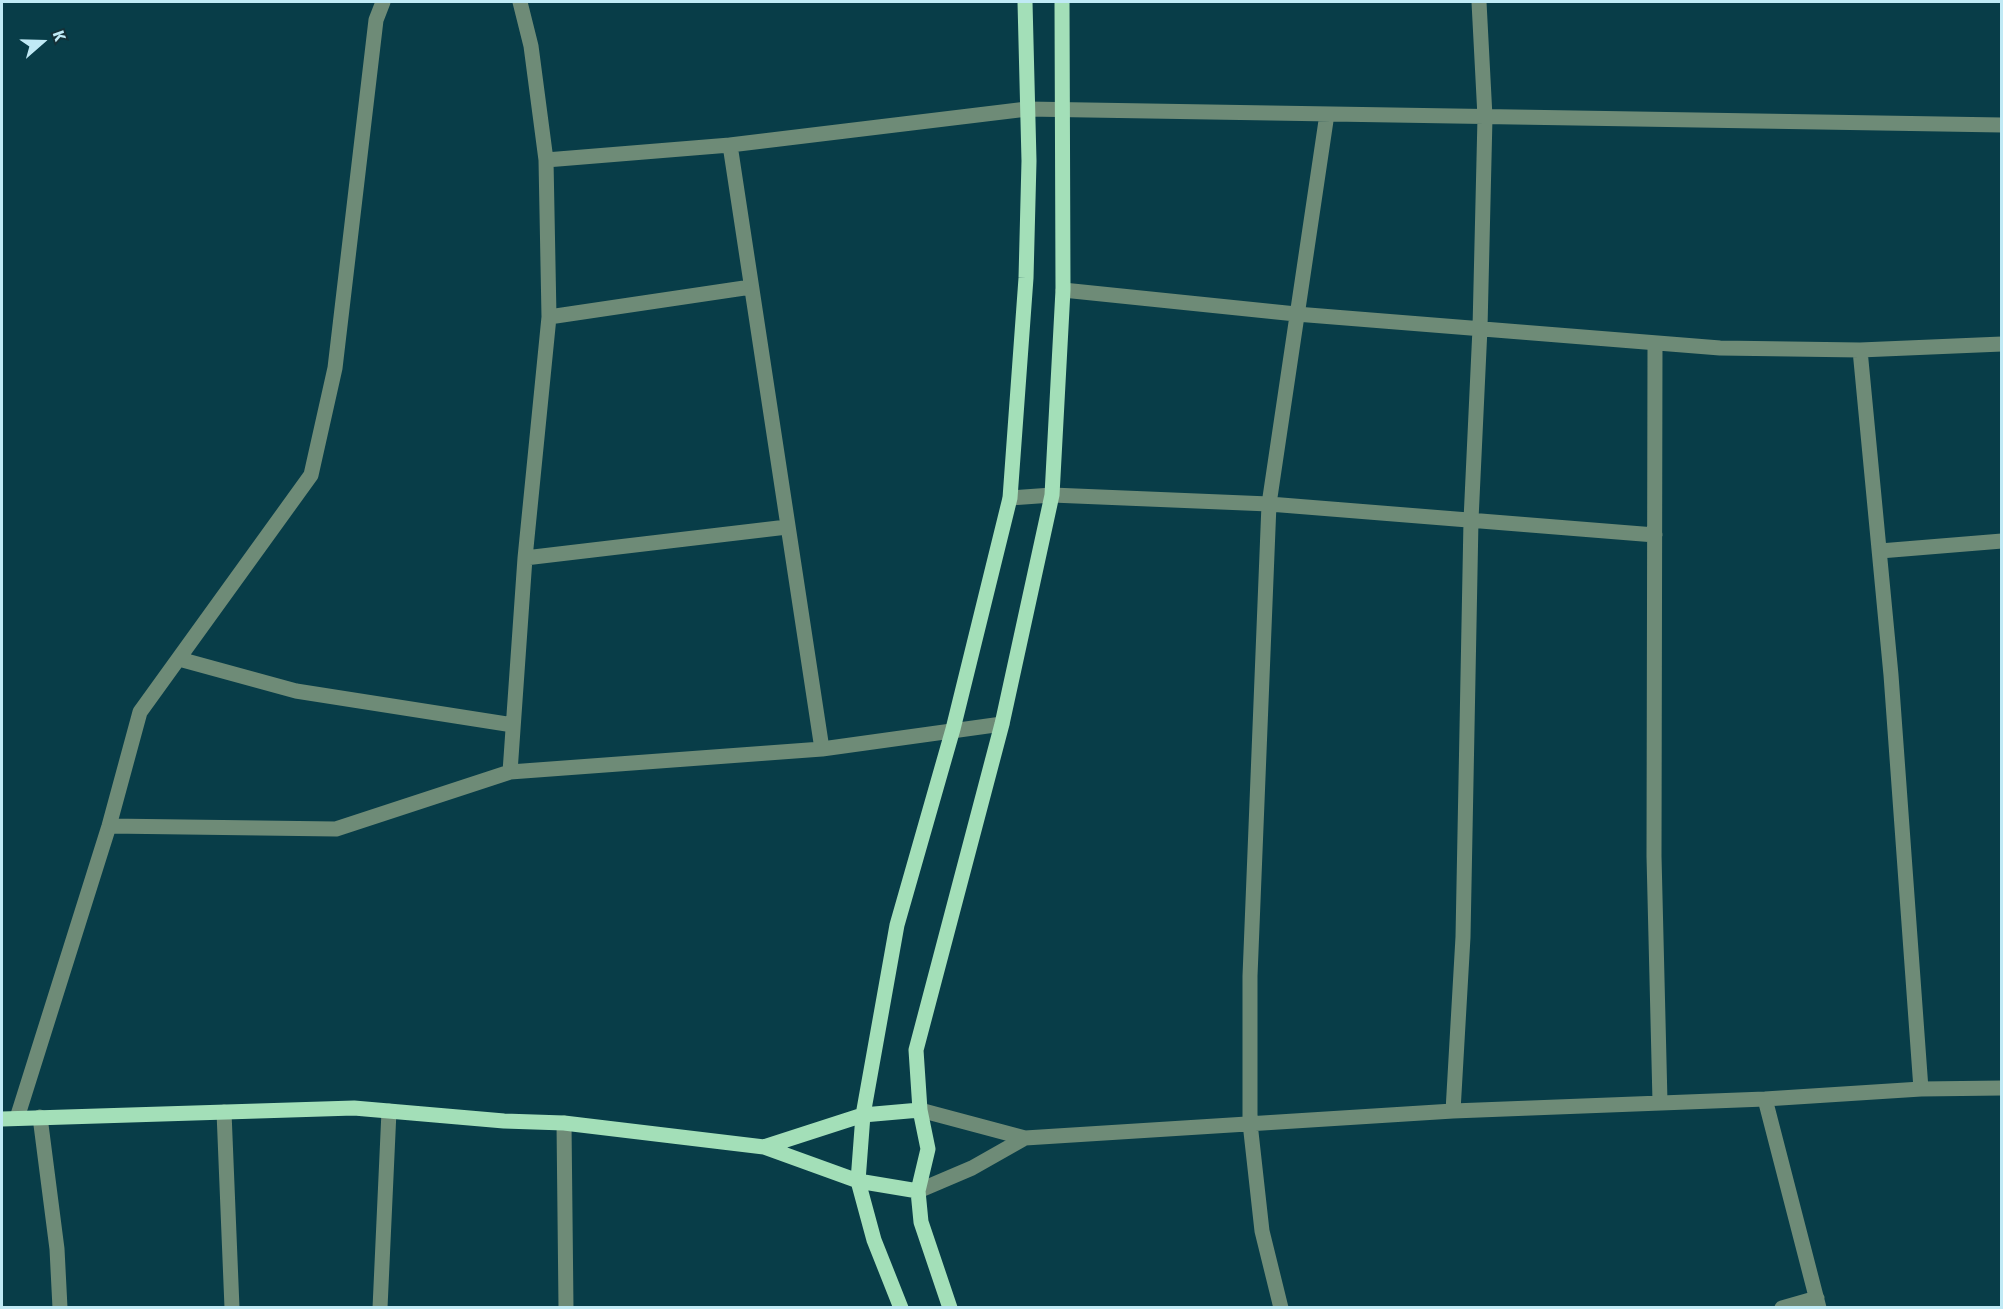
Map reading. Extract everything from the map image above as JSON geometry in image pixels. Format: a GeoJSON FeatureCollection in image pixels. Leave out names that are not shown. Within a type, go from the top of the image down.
{"type":"FeatureCollection","features":[{"type":"Feature","properties":{"kind":"main road"},"geometry":{"type":"LineString","coordinates":[[901,1308],[874,1240],[858,1181],[862,1115],[897,925],[953,729],[1010,498],[1026,278],[1029,161],[1025,2]]}},
{"type":"Feature","properties":{"kind":"main road"},"geometry":{"type":"LineString","coordinates":[[950,1308],[921,1222],[918,1191],[928,1149],[920,1110],[916,1050],[1002,724],[1052,495],[1063,290],[1062,2]]}},
{"type":"Feature","properties":{"kind":"main road"},"geometry":{"type":"LineString","coordinates":[[2,1119],[354,1108],[504,1121],[564,1123],[764,1148],[858,1181],[918,1191]]}},
{"type":"Feature","properties":{"kind":"main road"},"geometry":{"type":"LineString","coordinates":[[764,1148],[862,1115],[920,1110]]}},
{"type":"Feature","properties":{"kind":"street"},"geometry":{"type":"LineString","coordinates":[[17,1118],[109,826],[140,712],[311,475],[335,368],[376,20],[382,2]]}},
{"type":"Feature","properties":{"kind":"street"},"geometry":{"type":"LineString","coordinates":[[510,772],[525,558],[549,317],[546,160],[531,46],[520,2]]}},
{"type":"Feature","properties":{"kind":"street"},"geometry":{"type":"LineString","coordinates":[[1453,1112],[1463,937],[1471,520],[1480,328],[1485,117],[1479,2]]}},
{"type":"Feature","properties":{"kind":"street"},"geometry":{"type":"LineString","coordinates":[[546,160],[730,145],[1027,109],[2001,125]]}},
{"type":"Feature","properties":{"kind":"street"},"geometry":{"type":"LineString","coordinates":[[1281,1308],[1262,1231],[1250,1123],[1250,976],[1269,504],[1327,114]]}},
{"type":"Feature","properties":{"kind":"street"},"geometry":{"type":"LineString","coordinates":[[730,145],[822,749]]}},
{"type":"Feature","properties":{"kind":"street"},"geometry":{"type":"LineString","coordinates":[[549,317],[751,287]]}},
{"type":"Feature","properties":{"kind":"street"},"geometry":{"type":"LineString","coordinates":[[1063,290],[1296,314],[1720,348],[1860,350],[2001,344]]}},
{"type":"Feature","properties":{"kind":"street"},"geometry":{"type":"LineString","coordinates":[[1655,343],[1654,856],[1660,1102]]}},
{"type":"Feature","properties":{"kind":"street"},"geometry":{"type":"LineString","coordinates":[[1860,350],[1892,675],[1921,1089]]}},
{"type":"Feature","properties":{"kind":"street"},"geometry":{"type":"LineString","coordinates":[[1010,498],[1052,495],[1269,504],[1655,536]]}},
{"type":"Feature","properties":{"kind":"street"},"geometry":{"type":"LineString","coordinates":[[525,558],[787,527]]}},
{"type":"Feature","properties":{"kind":"street"},"geometry":{"type":"LineString","coordinates":[[1880,551],[2001,541]]}},
{"type":"Feature","properties":{"kind":"street"},"geometry":{"type":"LineString","coordinates":[[179,658],[296,691],[513,724]]}},
{"type":"Feature","properties":{"kind":"street"},"geometry":{"type":"LineString","coordinates":[[109,826],[336,829],[510,772],[822,749],[1002,724]]}},
{"type":"Feature","properties":{"kind":"street"},"geometry":{"type":"LineString","coordinates":[[920,1110],[1025,1138],[1453,1112],[1765,1099],[1921,1089],[2001,1088]]}},
{"type":"Feature","properties":{"kind":"street"},"geometry":{"type":"LineString","coordinates":[[1765,1099],[1818,1303],[1782,1308]]}},
{"type":"Feature","properties":{"kind":"street"},"geometry":{"type":"LineString","coordinates":[[380,1308],[389,1111]]}},
{"type":"Feature","properties":{"kind":"street"},"geometry":{"type":"LineString","coordinates":[[224,1112],[232,1308]]}},
{"type":"Feature","properties":{"kind":"street"},"geometry":{"type":"LineString","coordinates":[[40,1118],[57,1249],[60,1308]]}},
{"type":"Feature","properties":{"kind":"street"},"geometry":{"type":"LineString","coordinates":[[564,1123],[566,1308]]}},
{"type":"Feature","properties":{"kind":"street"},"geometry":{"type":"LineString","coordinates":[[918,1191],[972,1168],[1025,1138]]}}]}
